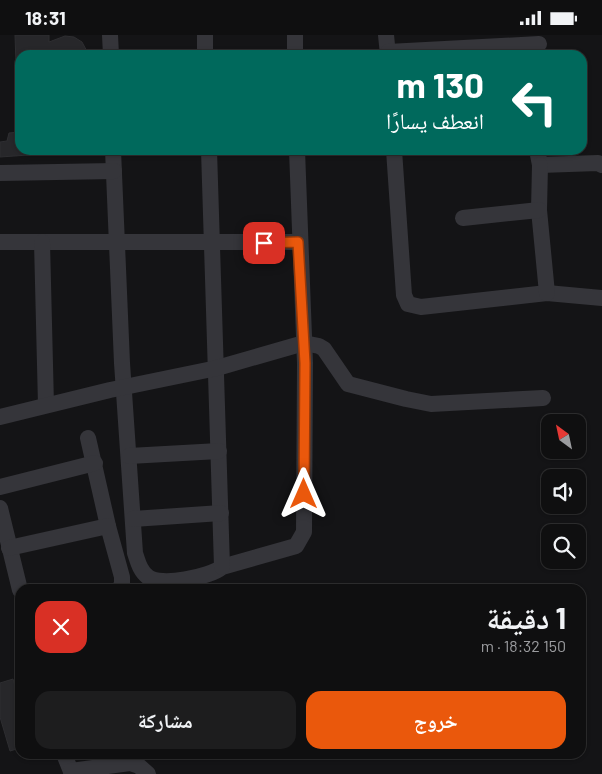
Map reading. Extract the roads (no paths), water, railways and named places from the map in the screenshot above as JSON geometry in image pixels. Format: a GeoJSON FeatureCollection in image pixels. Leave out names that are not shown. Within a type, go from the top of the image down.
{"type":"FeatureCollection","features":[{"type":"Feature","properties":{"kind":"street"},"geometry":{"type":"LineString","coordinates":[[110,35],[111,50]]}},
{"type":"Feature","properties":{"kind":"street"},"geometry":{"type":"LineString","coordinates":[[204,35],[205,50]]}},
{"type":"Feature","properties":{"kind":"street"},"geometry":{"type":"LineString","coordinates":[[295,35],[295,50]]}},
{"type":"Feature","properties":{"kind":"street"},"geometry":{"type":"LineString","coordinates":[[386,35],[388,50]]}},
{"type":"Feature","properties":{"kind":"street"},"geometry":{"type":"LineString","coordinates":[[455,50],[539,45]]}},
{"type":"Feature","properties":{"kind":"street"},"geometry":{"type":"LineString","coordinates":[[113,155],[124,387],[133,519],[138,565],[147,576],[157,582],[188,579],[216,572],[222,567],[296,546],[304,532],[304,343],[298,242],[297,155]]}},
{"type":"Feature","properties":{"kind":"street"},"geometry":{"type":"LineString","coordinates":[[209,155],[222,567]]}},
{"type":"Feature","properties":{"kind":"street"},"geometry":{"type":"LineString","coordinates":[[394,155],[404,295],[408,305],[421,307],[548,293],[602,298]]}},
{"type":"Feature","properties":{"kind":"street"},"geometry":{"type":"LineString","coordinates":[[548,293],[539,210],[539,157],[602,165]]}},
{"type":"Feature","properties":{"kind":"street"},"geometry":{"type":"LineString","coordinates":[[0,173],[114,171]]}},
{"type":"Feature","properties":{"kind":"street"},"geometry":{"type":"LineString","coordinates":[[463,217],[539,210]]}},
{"type":"Feature","properties":{"kind":"street"},"geometry":{"type":"LineString","coordinates":[[0,242],[118,244],[298,242]]}},
{"type":"Feature","properties":{"kind":"street"},"geometry":{"type":"LineString","coordinates":[[42,242],[46,405]]}},
{"type":"Feature","properties":{"kind":"street"},"geometry":{"type":"LineString","coordinates":[[0,417],[124,387],[217,368],[304,343],[320,346],[324,349],[348,384],[406,399],[431,404],[543,398]]}},
{"type":"Feature","properties":{"kind":"street"},"geometry":{"type":"LineString","coordinates":[[88,438],[122,577],[122,584]]}},
{"type":"Feature","properties":{"kind":"street"},"geometry":{"type":"LineString","coordinates":[[129,456],[219,451]]}},
{"type":"Feature","properties":{"kind":"street"},"geometry":{"type":"LineString","coordinates":[[0,487],[95,463]]}},
{"type":"Feature","properties":{"kind":"street"},"geometry":{"type":"LineString","coordinates":[[0,508],[19,584]]}},
{"type":"Feature","properties":{"kind":"street"},"geometry":{"type":"LineString","coordinates":[[133,519],[221,513]]}},
{"type":"Feature","properties":{"kind":"street"},"geometry":{"type":"LineString","coordinates":[[10,548],[108,526]]}},
{"type":"Feature","properties":{"kind":"street"},"geometry":{"type":"LineString","coordinates":[[66,759],[71,773],[130,763],[139,766],[148,774]]}}]}
